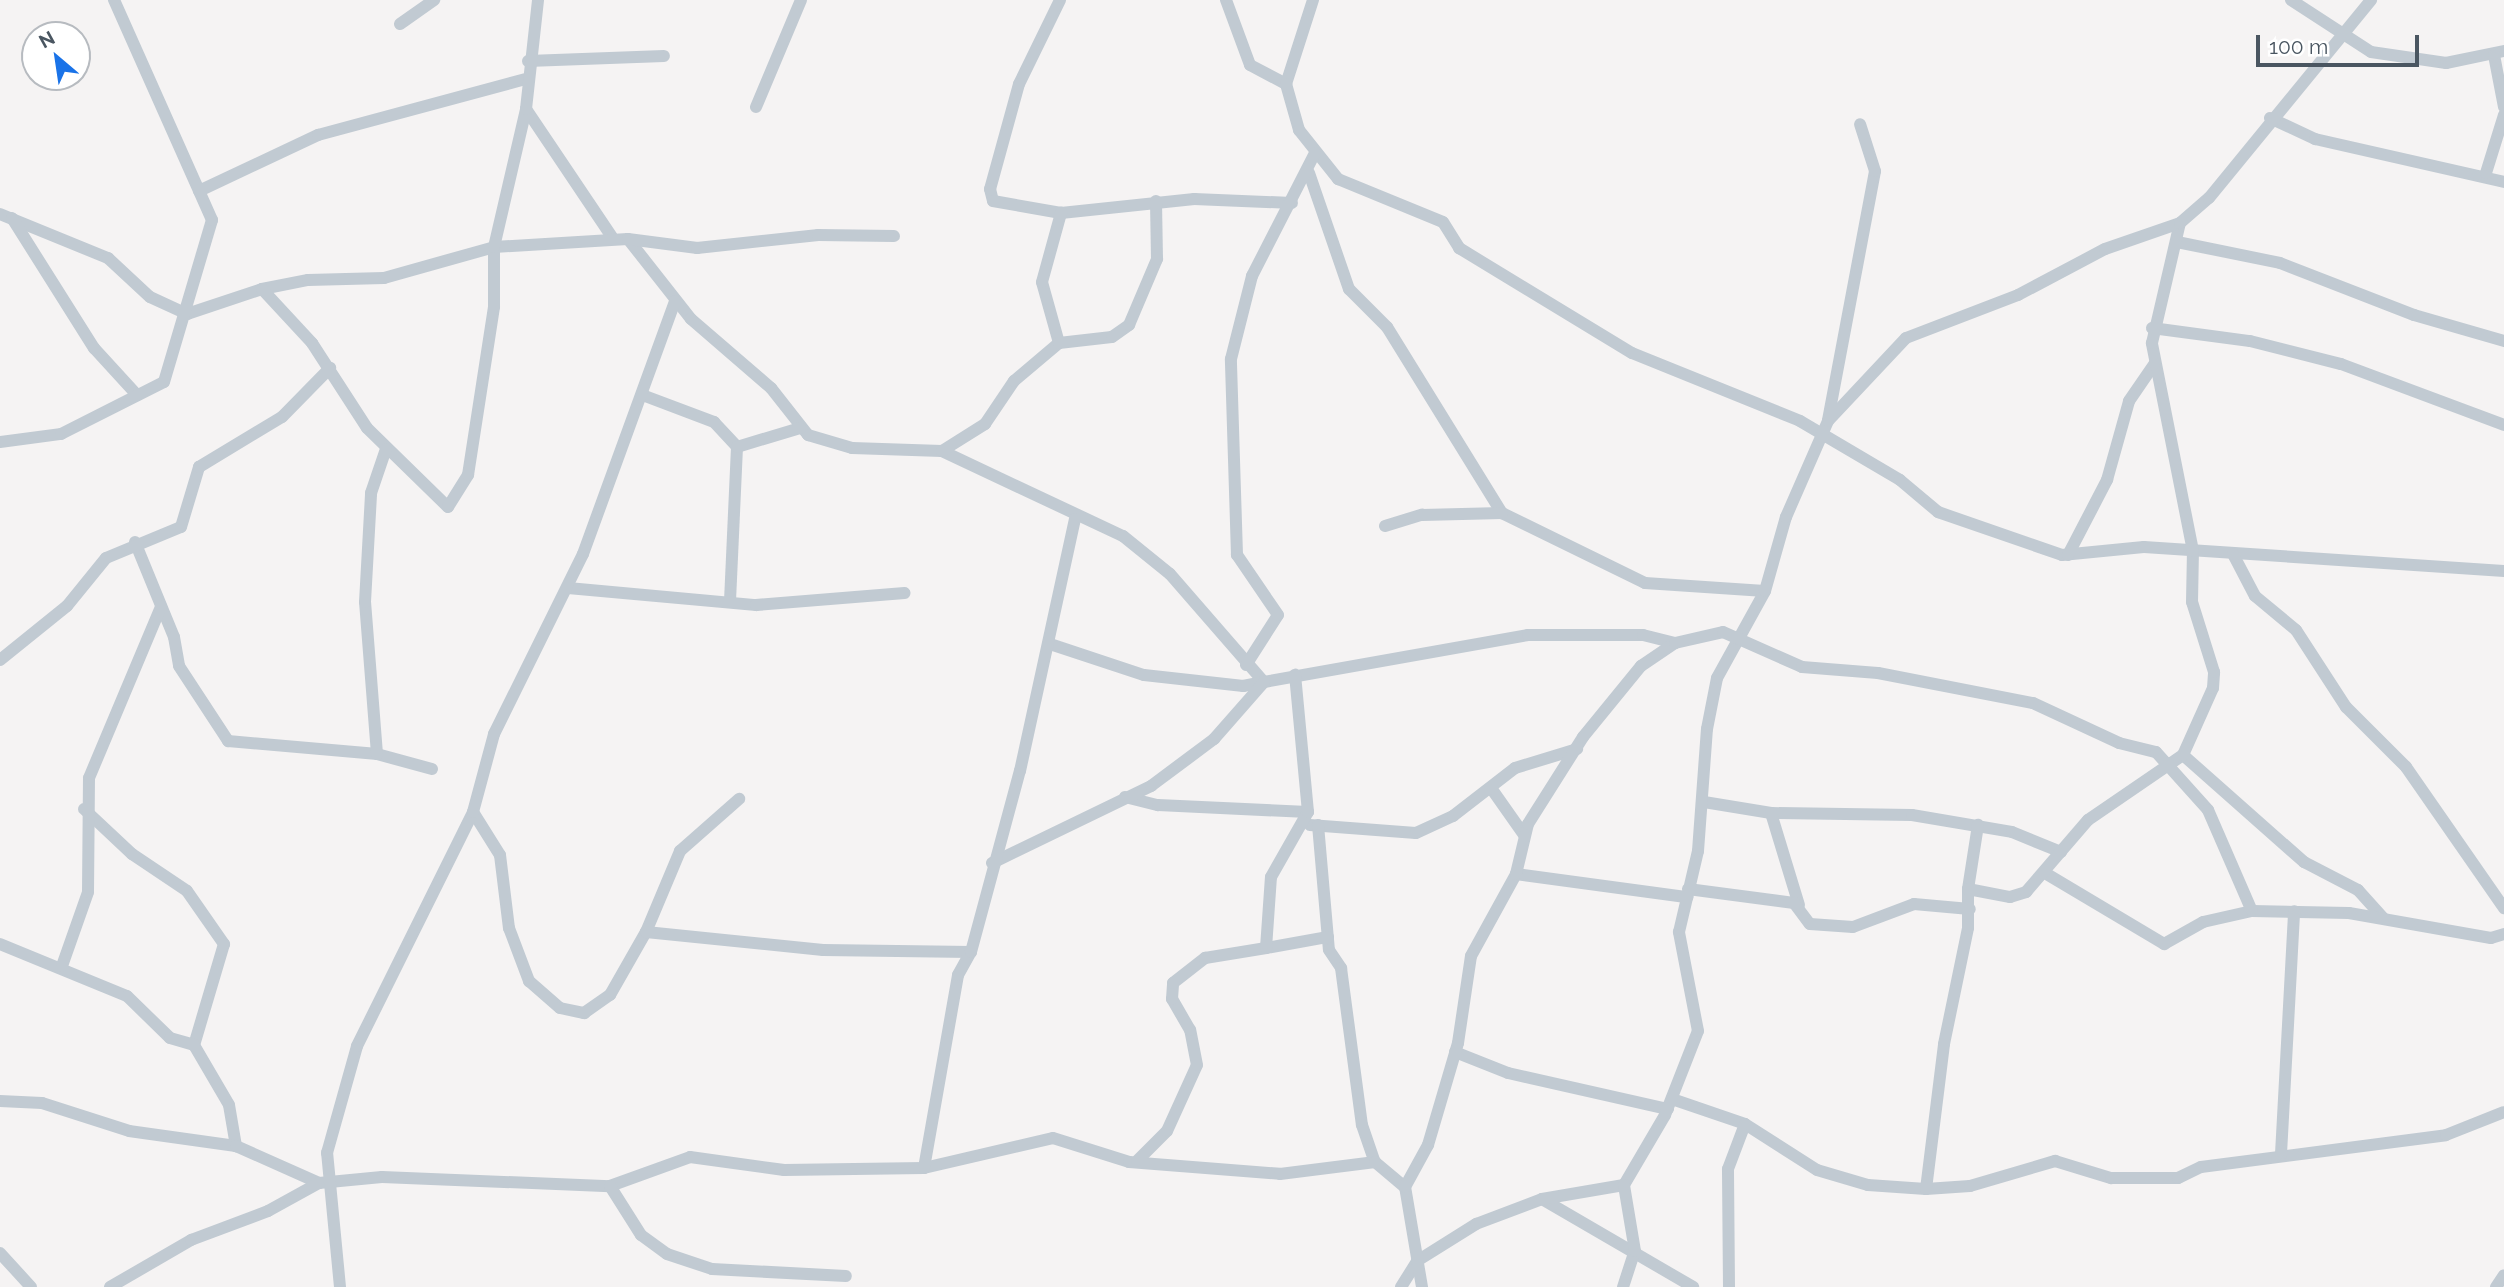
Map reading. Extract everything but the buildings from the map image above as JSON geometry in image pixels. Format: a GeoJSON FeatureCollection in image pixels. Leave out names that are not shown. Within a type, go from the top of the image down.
{"type":"FeatureCollection","features":[{"type":"Feature","properties":{"kind":"street"},"geometry":{"type":"LineString","coordinates":[[0,442],[61,435],[163,382],[187,314],[212,220],[199,191],[177,155],[114,0]]}},
{"type":"Feature","properties":{"kind":"street"},"geometry":{"type":"LineString","coordinates":[[400,24],[434,0]]}},
{"type":"Feature","properties":{"kind":"street"},"geometry":{"type":"LineString","coordinates":[[262,289],[330,368],[386,449],[444,508],[468,475],[494,307],[494,247],[526,109],[525,79],[538,0]]}},
{"type":"Feature","properties":{"kind":"street"},"geometry":{"type":"LineString","coordinates":[[756,107],[801,0]]}},
{"type":"Feature","properties":{"kind":"street"},"geometry":{"type":"LineString","coordinates":[[1060,0],[1019,85],[990,189],[997,203],[1060,213],[1156,201],[1292,203]]}},
{"type":"Feature","properties":{"kind":"street"},"geometry":{"type":"LineString","coordinates":[[1226,0],[1250,65],[1286,84]]}},
{"type":"Feature","properties":{"kind":"street"},"geometry":{"type":"LineString","coordinates":[[1313,0],[1286,84],[1296,123],[1315,153],[1350,186],[1443,222],[1459,248],[1632,352],[1820,433],[1900,480],[1938,512],[2068,555],[2144,547],[2504,571]]}},
{"type":"Feature","properties":{"kind":"street"},"geometry":{"type":"LineString","coordinates":[[2291,0],[2371,52],[2446,63],[2499,53],[2504,107]]}},
{"type":"Feature","properties":{"kind":"street"},"geometry":{"type":"LineString","coordinates":[[1623,1287],[1635,1251],[1624,1185],[1670,1104],[1698,1031],[1679,941],[1704,802],[1708,720],[1717,678],[1737,637],[1765,591],[1820,433],[1828,421],[1906,338],[2018,295],[2105,249],[2180,223],[2209,198],[2270,118],[2371,0]]}},
{"type":"Feature","properties":{"kind":"street"},"geometry":{"type":"LineString","coordinates":[[528,61],[664,56]]}},
{"type":"Feature","properties":{"kind":"street"},"geometry":{"type":"LineString","coordinates":[[199,191],[318,135],[525,79]]}},
{"type":"Feature","properties":{"kind":"street"},"geometry":{"type":"LineString","coordinates":[[526,109],[611,237]]}},
{"type":"Feature","properties":{"kind":"street"},"geometry":{"type":"LineString","coordinates":[[2486,173],[2504,116]]}},
{"type":"Feature","properties":{"kind":"street"},"geometry":{"type":"LineString","coordinates":[[2270,118],[2315,139],[2486,173],[2504,182]]}},
{"type":"Feature","properties":{"kind":"street"},"geometry":{"type":"LineString","coordinates":[[1828,421],[1875,171],[1860,124]]}},
{"type":"Feature","properties":{"kind":"street"},"geometry":{"type":"LineString","coordinates":[[1246,665],[1278,615],[1237,555],[1240,500],[1228,390],[1245,296],[1309,173],[1315,153]]}},
{"type":"Feature","properties":{"kind":"street"},"geometry":{"type":"LineString","coordinates":[[1309,173],[1349,289],[1387,327],[1502,513]]}},
{"type":"Feature","properties":{"kind":"street"},"geometry":{"type":"LineString","coordinates":[[942,451],[985,424],[1014,380],[1059,343],[1112,337],[1129,325],[1157,259],[1156,201]]}},
{"type":"Feature","properties":{"kind":"street"},"geometry":{"type":"LineString","coordinates":[[1059,343],[1042,282],[1060,213]]}},
{"type":"Feature","properties":{"kind":"street"},"geometry":{"type":"LineString","coordinates":[[6,216],[108,258],[150,297],[187,314],[262,289],[308,279],[384,278],[494,247],[611,237],[697,248],[818,235],[894,236]]}},
{"type":"Feature","properties":{"kind":"street"},"geometry":{"type":"LineString","coordinates":[[6,216],[94,348],[136,395]]}},
{"type":"Feature","properties":{"kind":"street"},"geometry":{"type":"LineString","coordinates":[[1968,889],[2015,896],[2045,873],[2088,820],[2183,755],[2214,679],[2192,602],[2193,551],[2155,363],[2152,328],[2177,243],[2180,223]]}},
{"type":"Feature","properties":{"kind":"street"},"geometry":{"type":"LineString","coordinates":[[628,239],[675,301],[771,388],[800,428],[852,448],[942,451],[1075,519],[1146,550],[1264,682]]}},
{"type":"Feature","properties":{"kind":"street"},"geometry":{"type":"LineString","coordinates":[[2177,243],[2280,263],[2414,315],[2504,341]]}},
{"type":"Feature","properties":{"kind":"street"},"geometry":{"type":"LineString","coordinates":[[340,1287],[324,1183],[330,1128],[357,1046],[473,812],[494,734],[568,588],[645,396],[675,301]]}},
{"type":"Feature","properties":{"kind":"street"},"geometry":{"type":"LineString","coordinates":[[2152,328],[2250,341],[2341,364],[2504,425]]}},
{"type":"Feature","properties":{"kind":"street"},"geometry":{"type":"LineString","coordinates":[[2068,555],[2107,480],[2129,401],[2155,363]]}},
{"type":"Feature","properties":{"kind":"street"},"geometry":{"type":"LineString","coordinates":[[0,660],[67,606],[106,558],[135,542],[181,527],[199,467],[282,417],[330,368]]}},
{"type":"Feature","properties":{"kind":"street"},"geometry":{"type":"LineString","coordinates":[[645,396],[714,422],[737,447],[730,602]]}},
{"type":"Feature","properties":{"kind":"street"},"geometry":{"type":"LineString","coordinates":[[737,447],[800,428]]}},
{"type":"Feature","properties":{"kind":"street"},"geometry":{"type":"LineString","coordinates":[[377,754],[365,603],[371,493],[386,449]]}},
{"type":"Feature","properties":{"kind":"street"},"geometry":{"type":"LineString","coordinates":[[1385,526],[1422,515],[1502,513],[1637,580],[1765,591]]}},
{"type":"Feature","properties":{"kind":"street"},"geometry":{"type":"LineString","coordinates":[[923,1168],[958,975],[971,952],[1050,644],[1075,519]]}},
{"type":"Feature","properties":{"kind":"street"},"geometry":{"type":"LineString","coordinates":[[135,542],[179,666],[228,741],[377,754],[432,769]]}},
{"type":"Feature","properties":{"kind":"street"},"geometry":{"type":"LineString","coordinates":[[2233,554],[2255,596],[2296,630],[2346,707],[2406,767],[2504,908]]}},
{"type":"Feature","properties":{"kind":"street"},"geometry":{"type":"LineString","coordinates":[[568,588],[730,602],[807,604],[905,593]]}},
{"type":"Feature","properties":{"kind":"street"},"geometry":{"type":"LineString","coordinates":[[62,966],[88,892],[84,809],[89,778],[160,607]]}},
{"type":"Feature","properties":{"kind":"street"},"geometry":{"type":"LineString","coordinates":[[1422,1287],[1405,1186],[1428,1145],[1455,1052],[1471,956],[1516,874],[1524,835],[1577,749],[1628,679],[1675,643],[1717,633],[1737,637],[1802,667],[1878,673],[2032,703],[2119,743],[2156,752],[2208,810],[2252,911]]}},
{"type":"Feature","properties":{"kind":"street"},"geometry":{"type":"LineString","coordinates":[[1050,644],[1144,675],[1243,686],[1528,635],[1643,635],[1675,643]]}},
{"type":"Feature","properties":{"kind":"street"},"geometry":{"type":"LineString","coordinates":[[1266,948],[1271,877],[1308,812],[1295,675]]}},
{"type":"Feature","properties":{"kind":"street"},"geometry":{"type":"LineString","coordinates":[[992,863],[1125,797],[1214,739],[1264,682]]}},
{"type":"Feature","properties":{"kind":"street"},"geometry":{"type":"LineString","coordinates":[[1303,825],[1416,834],[1491,788],[1515,768],[1577,749]]}},
{"type":"Feature","properties":{"kind":"street"},"geometry":{"type":"LineString","coordinates":[[2183,755],[2304,862],[2358,890],[2383,918]]}},
{"type":"Feature","properties":{"kind":"street"},"geometry":{"type":"LineString","coordinates":[[1491,788],[1524,835]]}},
{"type":"Feature","properties":{"kind":"street"},"geometry":{"type":"LineString","coordinates":[[1125,797],[1158,805],[1308,812]]}},
{"type":"Feature","properties":{"kind":"street"},"geometry":{"type":"LineString","coordinates":[[473,812],[500,855],[509,928],[521,966],[541,996],[571,1013],[592,1010],[610,995],[646,932],[680,851],[739,799]]}},
{"type":"Feature","properties":{"kind":"street"},"geometry":{"type":"LineString","coordinates":[[1704,802],[1771,813],[1912,815],[1978,825],[2061,852]]}},
{"type":"Feature","properties":{"kind":"street"},"geometry":{"type":"LineString","coordinates":[[84,809],[132,854],[187,891],[223,944],[194,1045]]}},
{"type":"Feature","properties":{"kind":"street"},"geometry":{"type":"LineString","coordinates":[[1771,813],[1799,905],[1810,924],[1853,927],[1914,904],[1970,909]]}},
{"type":"Feature","properties":{"kind":"street"},"geometry":{"type":"LineString","coordinates":[[1318,825],[1328,937],[1341,968],[1362,1125],[1375,1162],[1405,1186]]}},
{"type":"Feature","properties":{"kind":"street"},"geometry":{"type":"LineString","coordinates":[[1926,1189],[1970,909],[1968,889],[1978,825]]}},
{"type":"Feature","properties":{"kind":"street"},"geometry":{"type":"LineString","coordinates":[[2045,873],[2164,944],[2212,919],[2252,911],[2294,911],[2383,918],[2491,938],[2504,934]]}},
{"type":"Feature","properties":{"kind":"street"},"geometry":{"type":"LineString","coordinates":[[1516,874],[1799,905]]}},
{"type":"Feature","properties":{"kind":"street"},"geometry":{"type":"LineString","coordinates":[[2281,1154],[2294,911]]}},
{"type":"Feature","properties":{"kind":"street"},"geometry":{"type":"LineString","coordinates":[[646,932],[823,950],[971,952]]}},
{"type":"Feature","properties":{"kind":"street"},"geometry":{"type":"LineString","coordinates":[[1138,1161],[1167,1131],[1197,1065],[1189,1030],[1172,999],[1174,983],[1205,958],[1328,937]]}},
{"type":"Feature","properties":{"kind":"street"},"geometry":{"type":"LineString","coordinates":[[0,944],[62,966],[127,996],[170,1038],[194,1045],[229,1105],[236,1146]]}},
{"type":"Feature","properties":{"kind":"street"},"geometry":{"type":"LineString","coordinates":[[1455,1052],[1508,1073],[1670,1104],[1745,1124],[1817,1170],[1868,1185],[1926,1189],[1970,1186],[2055,1161],[2111,1178],[2178,1178],[2201,1167],[2281,1154],[2446,1135],[2504,1112]]}},
{"type":"Feature","properties":{"kind":"street"},"geometry":{"type":"LineString","coordinates":[[0,1101],[42,1102],[129,1131],[236,1146],[324,1183]]}},
{"type":"Feature","properties":{"kind":"street"},"geometry":{"type":"LineString","coordinates":[[1730,1287],[1728,1169],[1745,1124]]}},
{"type":"Feature","properties":{"kind":"street"},"geometry":{"type":"LineString","coordinates":[[110,1287],[191,1240],[268,1211],[324,1183],[382,1177],[610,1186],[690,1157],[784,1170],[923,1168],[1053,1139],[1099,1156],[1305,1176],[1375,1162]]}},
{"type":"Feature","properties":{"kind":"street"},"geometry":{"type":"LineString","coordinates":[[1401,1287],[1417,1261],[1476,1224],[1542,1199],[1624,1185]]}},
{"type":"Feature","properties":{"kind":"street"},"geometry":{"type":"LineString","coordinates":[[610,1186],[641,1236],[667,1254],[712,1269],[846,1276]]}},
{"type":"Feature","properties":{"kind":"street"},"geometry":{"type":"LineString","coordinates":[[1542,1199],[1693,1287]]}},
{"type":"Feature","properties":{"kind":"street"},"geometry":{"type":"LineString","coordinates":[[0,1253],[31,1287]]}},
{"type":"Feature","properties":{"kind":"street"},"geometry":{"type":"LineString","coordinates":[[2496,1287],[2504,1275]]}}]}
